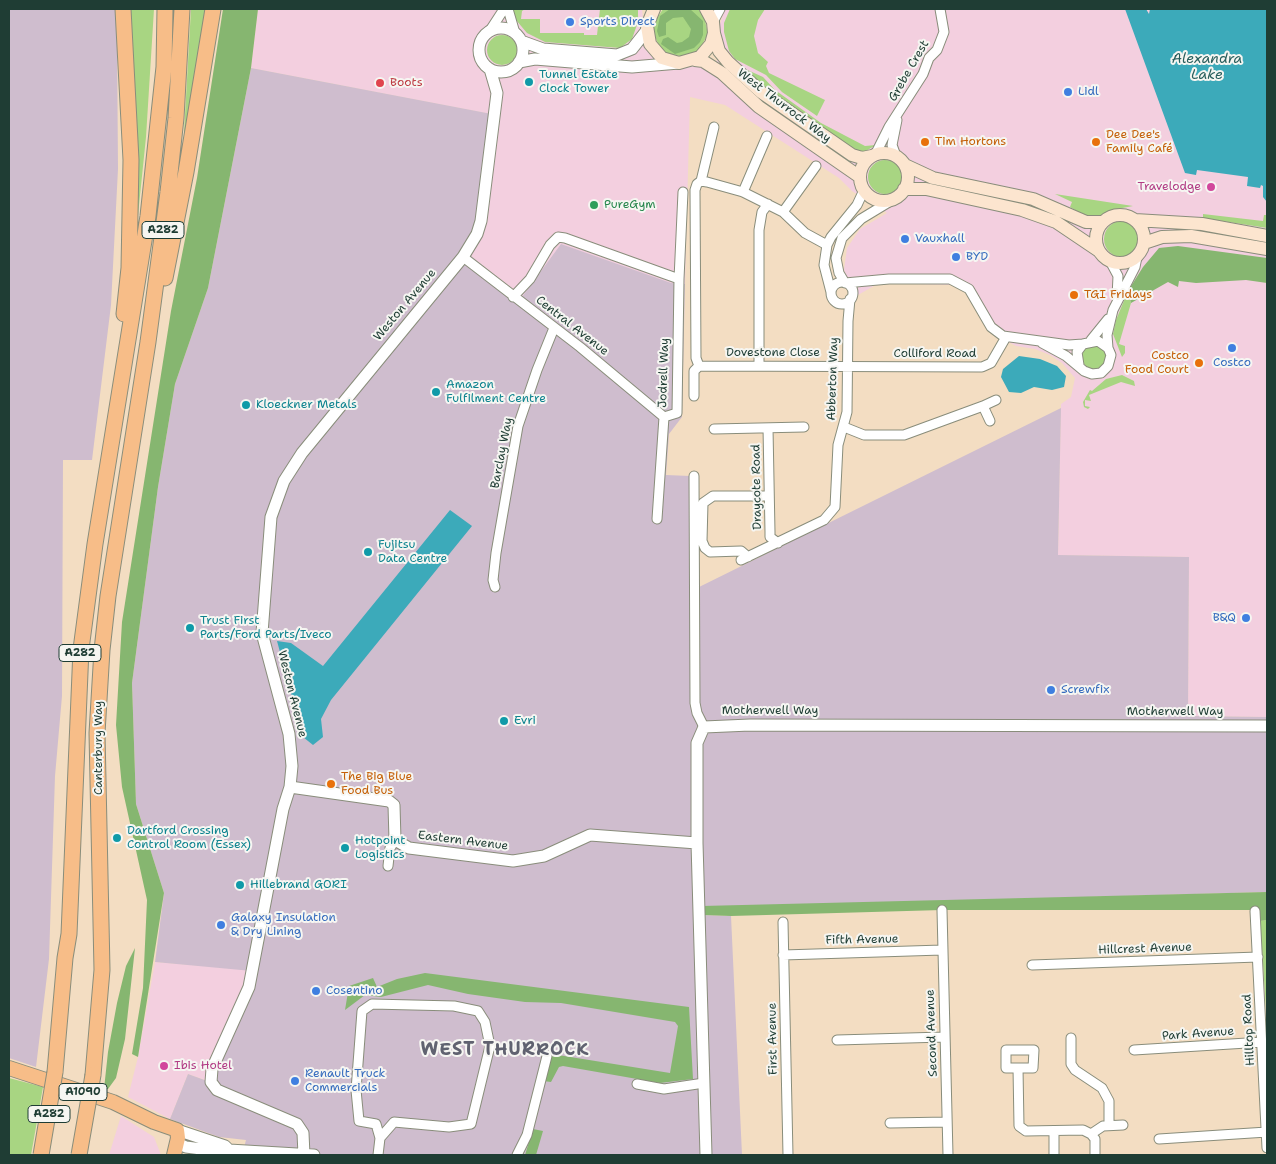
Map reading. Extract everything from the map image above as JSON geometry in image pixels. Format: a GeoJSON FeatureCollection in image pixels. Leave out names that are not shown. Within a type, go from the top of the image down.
{"type":"FeatureCollection","features":[{"type":"Feature","properties":{"kind":"highway"},"geometry":{"type":"LineString","coordinates":[[122,375],[131,212],[130,113],[124,9]]}},
{"type":"Feature","properties":{"kind":"highway","name":"A282"},"geometry":{"type":"LineString","coordinates":[[122,375],[148,216],[164,68],[165,9]]}},
{"type":"Feature","properties":{"kind":"highway","name":"A282"},"geometry":{"type":"LineString","coordinates":[[148,342],[176,118],[182,9]]}},
{"type":"Feature","properties":{"kind":"highway"},"geometry":{"type":"LineString","coordinates":[[148,342],[176,228],[213,9]]}},
{"type":"Feature","properties":{"kind":"highway","name":"Canterbury Way"},"geometry":{"type":"LineString","coordinates":[[79,1155],[92,1075],[102,970],[97,743],[102,650],[116,538],[148,342]]}},
{"type":"Feature","properties":{"kind":"highway","name":"Canterbury Way"},"geometry":{"type":"LineString","coordinates":[[51,1155],[60,1073],[64,958],[69,934],[80,649],[122,375]]}},
{"type":"Feature","properties":{"kind":"highway","name":"Canterbury Way"},"geometry":{"type":"LineString","coordinates":[[41,1155],[60,1073]]}},
{"type":"Feature","properties":{"kind":"main road","name":"West Thurrock Way"},"geometry":{"type":"LineString","coordinates":[[706,9],[714,28],[719,51],[728,62],[761,92],[852,155],[862,158],[874,156]]}},
{"type":"Feature","properties":{"kind":"main road"},"geometry":{"type":"LineString","coordinates":[[649,17],[650,44],[656,52],[668,61],[679,63],[695,60],[708,49],[714,28]]}},
{"type":"Feature","properties":{"kind":"main road","name":"West Thurrock Way"},"geometry":{"type":"LineString","coordinates":[[695,60],[703,61],[717,70],[760,107],[860,177]]}},
{"type":"Feature","properties":{"kind":"main road"},"geometry":{"type":"LineString","coordinates":[[901,161],[908,176],[904,189],[894,199],[880,200],[873,198],[864,190],[860,177],[863,166],[874,156],[886,153],[933,178],[1033,199],[1086,222],[1102,222]]}},
{"type":"Feature","properties":{"kind":"main road"},"geometry":{"type":"LineString","coordinates":[[904,189],[926,189],[1022,210],[1056,222],[1099,251],[1110,261],[1124,263],[1137,257],[1144,243],[1143,230],[1135,220]]}},
{"type":"Feature","properties":{"kind":"main road"},"geometry":{"type":"LineString","coordinates":[[1099,251],[1096,236],[1102,222],[1111,216],[1119,215],[1135,220],[1202,224],[1267,236]]}},
{"type":"Feature","properties":{"kind":"main road"},"geometry":{"type":"LineString","coordinates":[[1144,243],[1162,237],[1183,236],[1267,249]]}},
{"type":"Feature","properties":{"kind":"main road","name":"A1090"},"geometry":{"type":"LineString","coordinates":[[9,1068],[124,1106],[154,1122],[176,1143]]}},
{"type":"Feature","properties":{"kind":"street"},"geometry":{"type":"LineString","coordinates":[[504,9],[490,32],[482,40],[480,49],[482,61],[490,69],[500,72],[509,70],[519,62],[523,51],[508,9]]}},
{"type":"Feature","properties":{"kind":"street"},"geometry":{"type":"LineString","coordinates":[[714,28],[720,9]]}},
{"type":"Feature","properties":{"kind":"street","name":"Grebe Crest"},"geometry":{"type":"LineString","coordinates":[[874,156],[923,74],[929,58],[938,50],[944,32],[940,9]]}},
{"type":"Feature","properties":{"kind":"street"},"geometry":{"type":"LineString","coordinates":[[490,32],[504,29],[543,49],[617,55],[632,49],[649,17]]}},
{"type":"Feature","properties":{"kind":"street"},"geometry":{"type":"LineString","coordinates":[[519,62],[535,60],[632,68],[679,63]]}},
{"type":"Feature","properties":{"kind":"street","name":"Weston Avenue"},"geometry":{"type":"LineString","coordinates":[[490,69],[497,93]]}},
{"type":"Feature","properties":{"kind":"street","name":"Weston Avenue"},"geometry":{"type":"LineString","coordinates":[[304,1155],[303,1133],[297,1124],[217,1090],[211,1082],[212,1069],[249,987],[283,809],[290,787],[292,766],[289,734],[262,633],[267,550],[274,504],[284,480],[302,453],[463,257],[477,234],[482,221],[497,93],[509,70]]}},
{"type":"Feature","properties":{"kind":"street","name":"Grebe Crest"},"geometry":{"type":"LineString","coordinates":[[897,117],[892,140],[901,161]]}},
{"type":"Feature","properties":{"kind":"street"},"geometry":{"type":"LineString","coordinates":[[694,396],[694,371],[698,366],[696,358],[695,188],[701,181],[714,127]]}},
{"type":"Feature","properties":{"kind":"street"},"geometry":{"type":"LineString","coordinates":[[743,192],[767,136]]}},
{"type":"Feature","properties":{"kind":"street"},"geometry":{"type":"LineString","coordinates":[[783,212],[816,166]]}},
{"type":"Feature","properties":{"kind":"street"},"geometry":{"type":"LineString","coordinates":[[701,181],[726,186],[768,204],[793,219],[805,233],[827,245]]}},
{"type":"Feature","properties":{"kind":"street"},"geometry":{"type":"LineString","coordinates":[[864,190],[857,205],[831,237],[827,245],[824,265],[831,292],[836,302],[845,303],[851,296],[878,280]]}},
{"type":"Feature","properties":{"kind":"street"},"geometry":{"type":"LineString","coordinates":[[513,297],[530,279],[552,241],[558,237],[679,279],[683,192]]}},
{"type":"Feature","properties":{"kind":"street"},"geometry":{"type":"LineString","coordinates":[[851,296],[851,287],[845,282],[839,272],[836,258],[842,238],[861,219],[894,199]]}},
{"type":"Feature","properties":{"kind":"street"},"geometry":{"type":"LineString","coordinates":[[759,366],[758,230],[762,212],[768,204]]}},
{"type":"Feature","properties":{"kind":"street","name":"Central Avenue"},"geometry":{"type":"LineString","coordinates":[[463,257],[580,347],[664,417]]}},
{"type":"Feature","properties":{"kind":"street"},"geometry":{"type":"LineString","coordinates":[[1079,365],[1077,352],[1100,332],[1135,267],[1137,257]]}},
{"type":"Feature","properties":{"kind":"street"},"geometry":{"type":"LineString","coordinates":[[1040,342],[1079,365],[1089,374],[1101,373],[1110,360],[1107,334],[1115,306],[1118,276],[1110,261]]}},
{"type":"Feature","properties":{"kind":"street","name":"Jodrell Way"},"geometry":{"type":"LineString","coordinates":[[658,519],[664,417],[677,413],[679,279]]}},
{"type":"Feature","properties":{"kind":"street"},"geometry":{"type":"LineString","coordinates":[[831,292],[838,283],[845,282],[930,279],[957,281],[970,289],[976,297],[991,327],[1006,337],[1040,342],[1087,342],[1098,340],[1108,348]]}},
{"type":"Feature","properties":{"kind":"street","name":"Abberton Way"},"geometry":{"type":"LineString","coordinates":[[769,496],[713,496],[705,499],[703,503],[702,541],[705,548],[710,552],[742,551],[744,559],[824,520],[833,511],[836,501],[838,444],[847,412],[848,321],[851,296]]}},
{"type":"Feature","properties":{"kind":"street","name":"Abberton Way"},"geometry":{"type":"LineString","coordinates":[[836,302],[843,310],[848,321]]}},
{"type":"Feature","properties":{"kind":"street","name":"Barclay Way"},"geometry":{"type":"LineString","coordinates":[[494,587],[496,553],[518,426],[554,328]]}},
{"type":"Feature","properties":{"kind":"street","name":"Colliford Road"},"geometry":{"type":"LineString","coordinates":[[848,366],[982,367],[991,363],[1006,337]]}},
{"type":"Feature","properties":{"kind":"street","name":"Dovestone Close"},"geometry":{"type":"LineString","coordinates":[[698,366],[848,366]]}},
{"type":"Feature","properties":{"kind":"street"},"geometry":{"type":"LineString","coordinates":[[844,427],[864,435],[904,435],[996,400]]}},
{"type":"Feature","properties":{"kind":"street"},"geometry":{"type":"LineString","coordinates":[[983,406],[990,421]]}},
{"type":"Feature","properties":{"kind":"street","name":"Draycote Road"},"geometry":{"type":"LineString","coordinates":[[714,429],[804,427]]}},
{"type":"Feature","properties":{"kind":"street","name":"Draycote Road"},"geometry":{"type":"LineString","coordinates":[[768,428],[770,537],[778,543]]}},
{"type":"Feature","properties":{"kind":"street"},"geometry":{"type":"LineString","coordinates":[[694,476],[695,703],[697,713],[704,727],[697,743],[697,843],[706,1155]]}},
{"type":"Feature","properties":{"kind":"street","name":"Motherwell Way"},"geometry":{"type":"LineString","coordinates":[[704,727],[750,725],[1267,726]]}},
{"type":"Feature","properties":{"kind":"street"},"geometry":{"type":"LineString","coordinates":[[290,787],[389,800],[394,805],[395,840],[390,848],[388,866]]}},
{"type":"Feature","properties":{"kind":"street","name":"Eastern Avenue"},"geometry":{"type":"LineString","coordinates":[[395,840],[409,848],[513,861],[544,856],[590,835],[697,843]]}},
{"type":"Feature","properties":{"kind":"street","name":"Second Avenue"},"geometry":{"type":"LineString","coordinates":[[942,910],[948,1155]]}},
{"type":"Feature","properties":{"kind":"street","name":"Hilltop Road"},"geometry":{"type":"LineString","coordinates":[[1255,911],[1267,1148]]}},
{"type":"Feature","properties":{"kind":"street","name":"First Avenue"},"geometry":{"type":"LineString","coordinates":[[783,922],[788,1155]]}},
{"type":"Feature","properties":{"kind":"street","name":"Fifth Avenue"},"geometry":{"type":"LineString","coordinates":[[783,954],[942,950]]}},
{"type":"Feature","properties":{"kind":"street","name":"Hillcrest Avenue"},"geometry":{"type":"LineString","coordinates":[[1032,965],[1258,957]]}},
{"type":"Feature","properties":{"kind":"street"},"geometry":{"type":"LineString","coordinates":[[378,1155],[380,1138],[376,1124],[359,1121],[356,1090],[362,1011],[372,1004],[454,1006],[478,1011],[485,1022],[490,1046],[472,1124],[449,1127],[394,1122],[380,1138]]}},
{"type":"Feature","properties":{"kind":"street"},"geometry":{"type":"LineString","coordinates":[[837,1040],[944,1037]]}},
{"type":"Feature","properties":{"kind":"street"},"geometry":{"type":"LineString","coordinates":[[1071,1038],[1071,1064],[1075,1070],[1102,1088],[1109,1101],[1110,1125]]}},
{"type":"Feature","properties":{"kind":"street","name":"Park Avenue"},"geometry":{"type":"LineString","coordinates":[[1134,1050],[1263,1042]]}},
{"type":"Feature","properties":{"kind":"street"},"geometry":{"type":"LineString","coordinates":[[517,1155],[527,1135],[547,1056]]}},
{"type":"Feature","properties":{"kind":"street"},"geometry":{"type":"LineString","coordinates":[[1018,1068],[1019,1126],[1026,1131],[1083,1130],[1091,1134],[1094,1139],[1096,1155]]}},
{"type":"Feature","properties":{"kind":"street"},"geometry":{"type":"LineString","coordinates":[[637,1084],[664,1089],[704,1083]]}},
{"type":"Feature","properties":{"kind":"street"},"geometry":{"type":"LineString","coordinates":[[890,1123],[947,1122]]}},
{"type":"Feature","properties":{"kind":"street"},"geometry":{"type":"LineString","coordinates":[[1091,1134],[1099,1127],[1110,1125],[1123,1126]]}},
{"type":"Feature","properties":{"kind":"street"},"geometry":{"type":"LineString","coordinates":[[1054,1131],[1054,1155]]}},
{"type":"Feature","properties":{"kind":"street"},"geometry":{"type":"LineString","coordinates":[[1159,1139],[1267,1132]]}},
{"type":"Feature","properties":{"kind":"street"},"geometry":{"type":"LineString","coordinates":[[176,1143],[186,1147],[224,1152],[230,1150],[314,1155]]}},
{"type":"Feature","properties":{"kind":"shaded area"},"geometry":{"type":"Polygon","coordinates":[[[9,9],[115,9],[117,37],[118,169],[111,305],[92,460],[63,460],[62,696],[55,776],[49,959],[36,1067],[9,1058],[9,9]]]}},
{"type":"Feature","properties":{"kind":"shaded area"},"geometry":{"type":"Polygon","coordinates":[[[258,9],[642,9],[645,43],[683,68],[715,62],[726,54],[720,40],[720,24],[725,9],[1267,9],[1267,717],[1188,716],[1189,557],[1058,555],[1061,404],[1071,397],[1075,378],[1062,363],[1050,355],[1035,349],[1016,346],[988,331],[967,293],[954,285],[879,283],[858,295],[857,281],[847,277],[844,270],[847,248],[860,229],[887,213],[852,191],[839,178],[725,105],[690,97],[685,284],[671,283],[522,297],[470,255],[496,115],[251,68],[258,9]]]}},
{"type":"Feature","properties":{"kind":"shaded area"},"geometry":{"type":"Polygon","coordinates":[[[251,68],[497,115],[470,255],[522,297],[561,244],[671,283],[685,284],[682,417],[669,434],[666,475],[690,476],[691,591],[1061,408],[1058,555],[1189,557],[1188,716],[1267,717],[1267,892],[1017,899],[703,915],[731,916],[742,1155],[242,1155],[246,1140],[219,1137],[170,1119],[188,1074],[210,1082],[252,971],[155,962],[164,893],[136,804],[132,683],[158,487],[175,384],[208,288],[251,68]]]}},
{"type":"Feature","properties":{"kind":"shaded area"},"geometry":{"type":"Polygon","coordinates":[[[155,962],[252,970],[211,1082],[188,1074],[170,1119],[128,1097],[138,1057],[155,962]]]}},
{"type":"Feature","properties":{"kind":"shaded area"},"geometry":{"type":"Polygon","coordinates":[[[121,1116],[154,1137],[161,1155],[109,1155],[121,1116]]]}},
{"type":"Feature","properties":{"kind":"green space"},"geometry":{"type":"Polygon","coordinates":[[[128,9],[154,9],[146,137],[138,215],[134,215],[128,9]]]}},
{"type":"Feature","properties":{"kind":"green space"},"geometry":{"type":"Polygon","coordinates":[[[191,9],[207,9],[187,134],[184,133],[191,9]]]}},
{"type":"Feature","properties":{"kind":"green space"},"geometry":{"type":"Polygon","coordinates":[[[223,9],[258,9],[251,68],[208,288],[175,384],[158,487],[132,683],[136,804],[164,893],[138,1057],[132,1054],[143,988],[147,900],[122,787],[116,725],[122,622],[171,311],[197,178],[223,9]]]}},
{"type":"Feature","properties":{"kind":"green space"},"geometry":{"type":"Polygon","coordinates":[[[513,9],[525,9],[522,11],[521,19],[540,19],[540,33],[584,33],[584,35],[597,35],[600,9],[638,9],[638,22],[632,39],[620,48],[545,42],[527,33],[516,20],[513,9]]]}},
{"type":"Feature","properties":{"kind":"green space"},"geometry":{"type":"Polygon","coordinates":[[[663,9],[698,9],[704,16],[708,34],[699,50],[684,57],[667,53],[660,48],[653,32],[654,23],[663,9]]]}},
{"type":"Feature","properties":{"kind":"green space"},"geometry":{"type":"Polygon","coordinates":[[[670,9],[690,9],[703,21],[703,35],[700,42],[694,48],[675,54],[661,44],[663,39],[668,37],[677,43],[689,37],[691,29],[683,17],[673,18],[666,23],[666,35],[659,37],[657,31],[660,16],[670,9]]]}},
{"type":"Feature","properties":{"kind":"green space"},"geometry":{"type":"Polygon","coordinates":[[[730,9],[765,9],[758,20],[754,36],[758,53],[768,62],[766,66],[769,73],[825,100],[817,116],[782,92],[766,75],[735,59],[729,51],[724,32],[724,23],[730,9]]]}},
{"type":"Feature","properties":{"kind":"green space"},"geometry":{"type":"Polygon","coordinates":[[[502,35],[513,39],[517,50],[513,61],[502,65],[491,61],[487,50],[491,39],[502,35]]]}},
{"type":"Feature","properties":{"kind":"green space"},"geometry":{"type":"Polygon","coordinates":[[[743,68],[763,77],[775,90],[821,123],[865,146],[876,145],[864,152],[857,152],[760,86],[743,68]]]}},
{"type":"Feature","properties":{"kind":"green space"},"geometry":{"type":"Polygon","coordinates":[[[885,160],[892,161],[897,165],[901,170],[901,184],[897,189],[892,193],[885,194],[878,193],[873,189],[869,184],[868,177],[869,170],[873,165],[878,161],[885,160]]]}},
{"type":"Feature","properties":{"kind":"green space"},"geometry":{"type":"Polygon","coordinates":[[[1055,194],[1133,206],[1112,210],[1099,216],[1085,216],[1070,207],[1072,202],[1055,194]]]}},
{"type":"Feature","properties":{"kind":"green space"},"geometry":{"type":"Polygon","coordinates":[[[1203,214],[1263,221],[1264,215],[1267,215],[1267,228],[1203,218],[1203,214]]]}},
{"type":"Feature","properties":{"kind":"green space"},"geometry":{"type":"Polygon","coordinates":[[[1122,221],[1129,222],[1135,226],[1139,232],[1139,246],[1135,252],[1129,256],[1122,257],[1115,256],[1109,252],[1105,246],[1104,239],[1105,232],[1109,226],[1115,222],[1122,221]]]}},
{"type":"Feature","properties":{"kind":"green space"},"geometry":{"type":"Polygon","coordinates":[[[1178,246],[1267,258],[1267,283],[1246,280],[1196,283],[1179,281],[1178,287],[1168,282],[1131,303],[1128,291],[1143,267],[1159,248],[1178,246]]]}},
{"type":"Feature","properties":{"kind":"green space"},"geometry":{"type":"Polygon","coordinates":[[[1128,291],[1131,303],[1119,344],[1125,346],[1125,353],[1122,357],[1113,334],[1116,320],[1128,291]]]}},
{"type":"Feature","properties":{"kind":"green space"},"geometry":{"type":"Polygon","coordinates":[[[1094,345],[1102,349],[1106,357],[1102,365],[1094,369],[1086,365],[1082,357],[1086,349],[1094,345]]]}},
{"type":"Feature","properties":{"kind":"green space"},"geometry":{"type":"Polygon","coordinates":[[[1122,375],[1134,381],[1135,386],[1121,382],[1089,395],[1091,401],[1085,400],[1085,406],[1090,407],[1088,409],[1084,407],[1083,402],[1090,390],[1092,391],[1106,379],[1122,375]]]}},
{"type":"Feature","properties":{"kind":"green space"},"geometry":{"type":"Polygon","coordinates":[[[1267,892],[1267,920],[1260,921],[1259,910],[942,910],[731,916],[703,915],[702,906],[1267,892]]]}},
{"type":"Feature","properties":{"kind":"green space"},"geometry":{"type":"Polygon","coordinates":[[[1267,920],[1267,1023],[1260,921],[1267,920]]]}},
{"type":"Feature","properties":{"kind":"green space"},"geometry":{"type":"Polygon","coordinates":[[[135,948],[125,1039],[116,1078],[108,1089],[104,1089],[108,1052],[117,1003],[126,966],[135,948]]]}},
{"type":"Feature","properties":{"kind":"green space"},"geometry":{"type":"Polygon","coordinates":[[[425,973],[689,1007],[693,1079],[660,1083],[563,1066],[559,1067],[551,1082],[543,1081],[550,1057],[558,1055],[670,1073],[678,1026],[675,1022],[561,1003],[525,1002],[468,994],[428,985],[381,997],[365,995],[345,1010],[349,986],[373,978],[377,987],[397,979],[425,973]]]}},
{"type":"Feature","properties":{"kind":"green space"},"geometry":{"type":"Polygon","coordinates":[[[9,1078],[43,1087],[31,1155],[9,1155],[9,1078]]]}},
{"type":"Feature","properties":{"kind":"green space"},"geometry":{"type":"Polygon","coordinates":[[[533,1129],[543,1131],[536,1155],[525,1155],[533,1129]]]}},
{"type":"Feature","properties":{"kind":"water","name":"Alexandra Lake"},"geometry":{"type":"Polygon","coordinates":[[[1125,9],[1146,9],[1149,14],[1150,9],[1267,9],[1267,202],[1263,197],[1263,186],[1261,185],[1260,188],[1247,186],[1248,177],[1197,170],[1196,175],[1185,173],[1125,9]]]}},
{"type":"Feature","properties":{"kind":"water"},"geometry":{"type":"Polygon","coordinates":[[[1019,356],[1040,359],[1057,366],[1066,376],[1064,387],[1052,390],[1034,387],[1021,393],[1009,392],[1001,377],[1003,369],[1019,356]]]}},
{"type":"Feature","properties":{"kind":"water"},"geometry":{"type":"Polygon","coordinates":[[[450,510],[472,526],[331,700],[321,719],[323,737],[313,745],[303,737],[277,641],[291,643],[323,666],[450,510]]]}},
{"type":"Feature","properties":{"kind":"place","name":"Sports Direct"},"geometry":{"type":"Point","coordinates":[570,22]}},
{"type":"Feature","properties":{"kind":"place","name":"Tunnel Estate Clock Tower"},"geometry":{"type":"Point","coordinates":[529,82]}},
{"type":"Feature","properties":{"kind":"place","name":"Boots"},"geometry":{"type":"Point","coordinates":[380,83]}},
{"type":"Feature","properties":{"kind":"place","name":"Lidl"},"geometry":{"type":"Point","coordinates":[1068,92]}},
{"type":"Feature","properties":{"kind":"place","name":"Tim Hortons"},"geometry":{"type":"Point","coordinates":[925,142]}},
{"type":"Feature","properties":{"kind":"place","name":"Dee Dee's Family Café"},"geometry":{"type":"Point","coordinates":[1096,142]}},
{"type":"Feature","properties":{"kind":"place","name":"Travelodge"},"geometry":{"type":"Point","coordinates":[1211,187]}},
{"type":"Feature","properties":{"kind":"place","name":"PureGym"},"geometry":{"type":"Point","coordinates":[594,205]}},
{"type":"Feature","properties":{"kind":"place","name":"Vauxhall"},"geometry":{"type":"Point","coordinates":[905,239]}},
{"type":"Feature","properties":{"kind":"place","name":"BYD"},"geometry":{"type":"Point","coordinates":[956,257]}},
{"type":"Feature","properties":{"kind":"place","name":"TGI Fridays"},"geometry":{"type":"Point","coordinates":[1074,295]}},
{"type":"Feature","properties":{"kind":"place","name":"Costco"},"geometry":{"type":"Point","coordinates":[1232,348]}},
{"type":"Feature","properties":{"kind":"place","name":"Costco Food Court"},"geometry":{"type":"Point","coordinates":[1199,363]}},
{"type":"Feature","properties":{"kind":"place","name":"Amazon Fulfilment Centre"},"geometry":{"type":"Point","coordinates":[436,392]}},
{"type":"Feature","properties":{"kind":"place","name":"Kloeckner Metals"},"geometry":{"type":"Point","coordinates":[246,405]}},
{"type":"Feature","properties":{"kind":"place","name":"Fujitsu Data Centre"},"geometry":{"type":"Point","coordinates":[368,552]}},
{"type":"Feature","properties":{"kind":"place","name":"B&Q"},"geometry":{"type":"Point","coordinates":[1246,618]}},
{"type":"Feature","properties":{"kind":"place","name":"Trust First Parts/Ford Parts/Iveco"},"geometry":{"type":"Point","coordinates":[190,628]}},
{"type":"Feature","properties":{"kind":"place","name":"Screwfix"},"geometry":{"type":"Point","coordinates":[1051,690]}},
{"type":"Feature","properties":{"kind":"place","name":"Evri"},"geometry":{"type":"Point","coordinates":[504,721]}},
{"type":"Feature","properties":{"kind":"place","name":"The Big Blue Food Bus"},"geometry":{"type":"Point","coordinates":[331,784]}},
{"type":"Feature","properties":{"kind":"place","name":"Dartford Crossing Control Room (Essex)"},"geometry":{"type":"Point","coordinates":[117,838]}},
{"type":"Feature","properties":{"kind":"place","name":"Hotpoint Logistics"},"geometry":{"type":"Point","coordinates":[345,848]}},
{"type":"Feature","properties":{"kind":"place","name":"Hillebrand GORI"},"geometry":{"type":"Point","coordinates":[240,885]}},
{"type":"Feature","properties":{"kind":"place","name":"Galaxy Insulation & Dry Lining"},"geometry":{"type":"Point","coordinates":[221,925]}},
{"type":"Feature","properties":{"kind":"place","name":"Cosentino"},"geometry":{"type":"Point","coordinates":[316,991]}},
{"type":"Feature","properties":{"kind":"place","name":"Ibis Hotel"},"geometry":{"type":"Point","coordinates":[164,1066]}},
{"type":"Feature","properties":{"kind":"place","name":"Renault Truck Commercials"},"geometry":{"type":"Point","coordinates":[295,1081]}},
{"type":"Feature","properties":{"kind":"district","name":"WEST THURROCK"},"geometry":{"type":"Point","coordinates":[505,1050]}}]}
